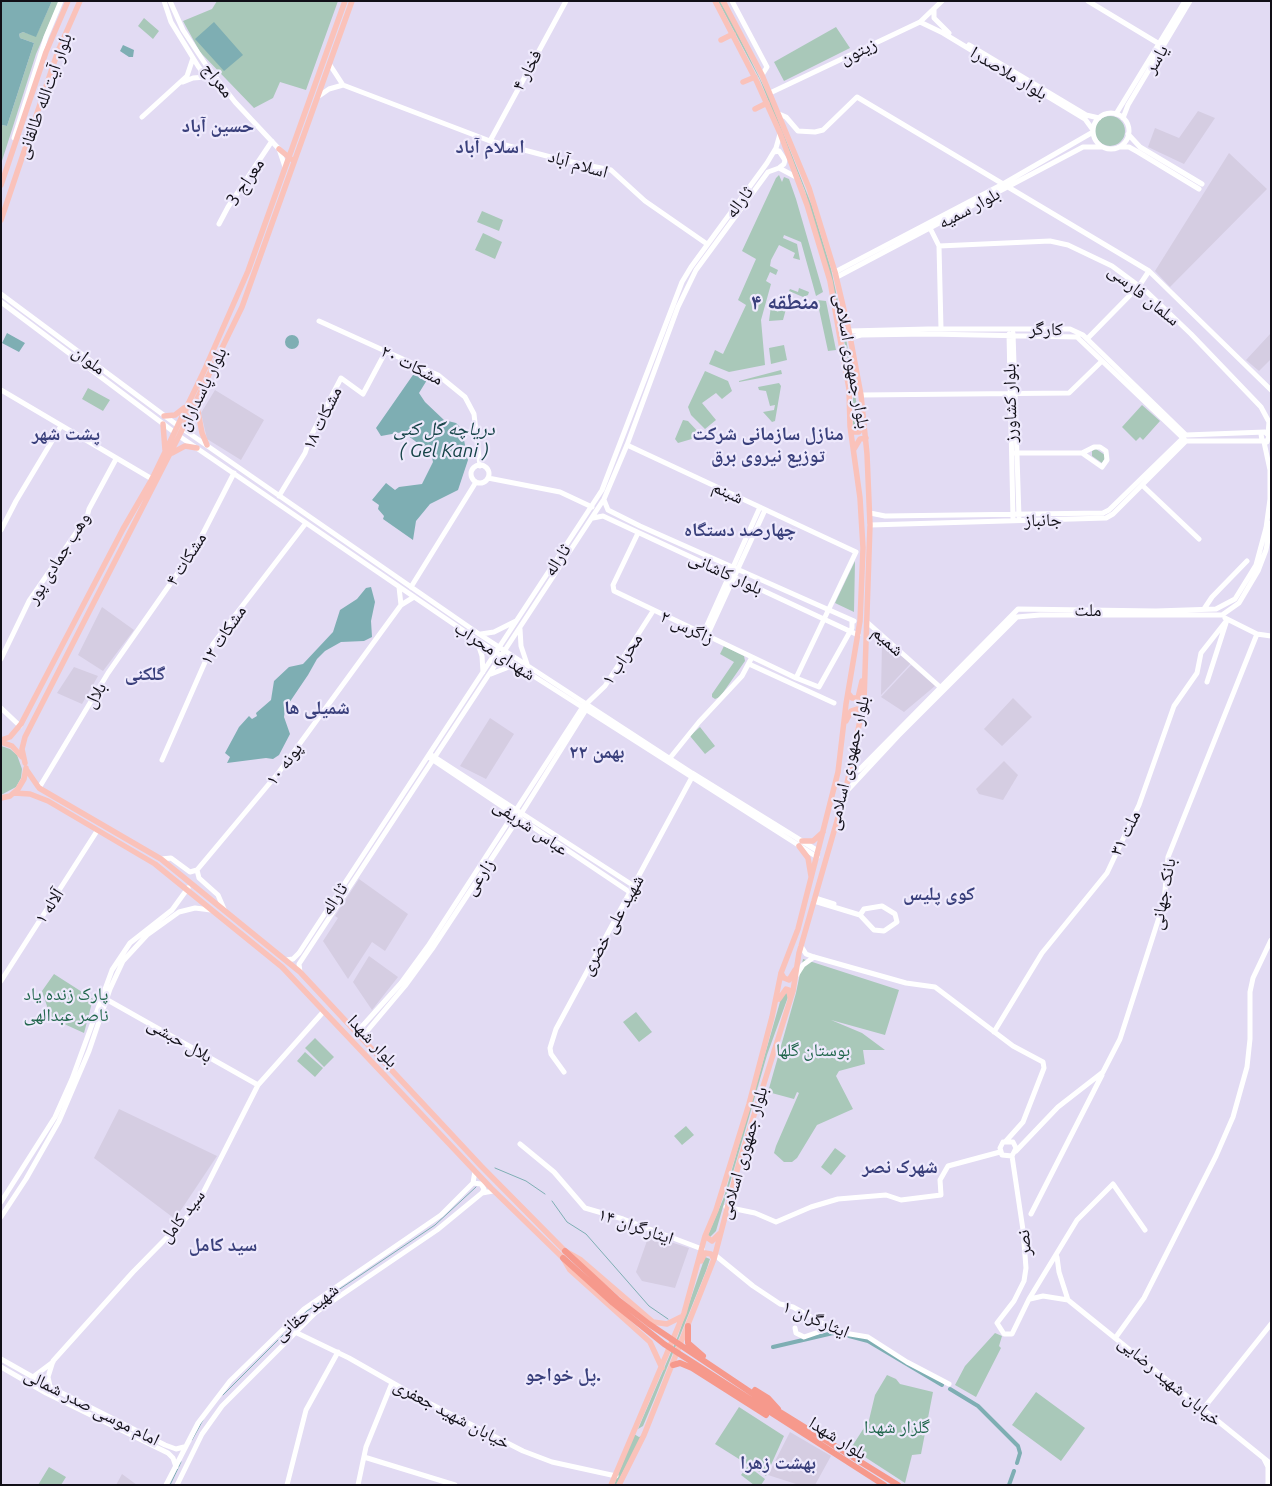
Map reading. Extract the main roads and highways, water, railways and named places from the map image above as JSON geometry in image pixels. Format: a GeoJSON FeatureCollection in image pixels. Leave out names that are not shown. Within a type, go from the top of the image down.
{"type":"FeatureCollection","features":[{"type":"Feature","properties":{"kind":"highway"},"geometry":{"type":"LineString","coordinates":[[566,1250],[617,1299],[649,1324],[778,1414]]}},
{"type":"Feature","properties":{"kind":"highway"},"geometry":{"type":"LineString","coordinates":[[563,1258],[613,1303],[664,1344],[778,1414]]}},
{"type":"Feature","properties":{"kind":"highway"},"geometry":{"type":"LineString","coordinates":[[688,1326],[688,1343],[701,1354],[768,1398],[778,1414]]}},
{"type":"Feature","properties":{"kind":"highway"},"geometry":{"type":"LineString","coordinates":[[692,1368],[692,1358],[701,1354]]}},
{"type":"Feature","properties":{"kind":"highway"},"geometry":{"type":"LineString","coordinates":[[673,1365],[680,1363],[692,1368],[768,1416],[778,1414]]}},
{"type":"Feature","properties":{"kind":"highway","name":"بلوار شهدا"},"geometry":{"type":"LineString","coordinates":[[778,1414],[884,1485]]}},
{"type":"Feature","properties":{"kind":"highway","name":"بلوار شهدا"},"geometry":{"type":"LineString","coordinates":[[778,1414],[898,1485]]}},
{"type":"Feature","properties":{"kind":"main road","name":"بلوار آیت‌الله طالقانی"},"geometry":{"type":"LineString","coordinates":[[2,183],[46,52],[68,1]]}},
{"type":"Feature","properties":{"kind":"main road","name":"بلوار آیت‌الله طالقانی"},"geometry":{"type":"LineString","coordinates":[[1,220],[58,51],[80,1]]}},
{"type":"Feature","properties":{"kind":"main road","name":"بلوار پاسداران"},"geometry":{"type":"LineString","coordinates":[[180,427],[187,405],[248,271],[346,1]]}},
{"type":"Feature","properties":{"kind":"main road","name":"بلوار پاسداران"},"geometry":{"type":"LineString","coordinates":[[25,766],[22,749],[27,734],[176,434],[196,401],[242,308],[352,1]]}},
{"type":"Feature","properties":{"kind":"main road","name":"بلوار جمهوری اسلامی"},"geometry":{"type":"LineString","coordinates":[[612,1485],[682,1316],[698,1267],[705,1236],[732,1162],[772,1017],[781,973],[798,928],[812,879],[815,852],[823,832],[838,772],[860,622],[863,548],[860,498],[851,432],[849,389],[830,281],[780,133],[755,77],[715,1]]}},
{"type":"Feature","properties":{"kind":"main road","name":"بلوار جمهوری اسلامی"},"geometry":{"type":"LineString","coordinates":[[619,1485],[653,1414],[715,1257],[726,1207],[790,1001],[801,946],[845,793],[850,760],[862,712],[866,660],[870,513],[866,438],[861,395],[839,273],[809,188],[779,114],[762,75],[723,1]]}},
{"type":"Feature","properties":{"kind":"main road"},"geometry":{"type":"LineString","coordinates":[[721,40],[733,34]]}},
{"type":"Feature","properties":{"kind":"main road"},"geometry":{"type":"LineString","coordinates":[[743,82],[755,77]]}},
{"type":"Feature","properties":{"kind":"main road"},"geometry":{"type":"LineString","coordinates":[[755,109],[767,104]]}},
{"type":"Feature","properties":{"kind":"main road"},"geometry":{"type":"LineString","coordinates":[[279,149],[295,163]]}},
{"type":"Feature","properties":{"kind":"main road"},"geometry":{"type":"LineString","coordinates":[[2,183],[8,186],[13,184]]}},
{"type":"Feature","properties":{"kind":"main road"},"geometry":{"type":"LineString","coordinates":[[1,199],[6,204]]}},
{"type":"Feature","properties":{"kind":"main road"},"geometry":{"type":"LineString","coordinates":[[196,401],[202,433],[207,445]]}},
{"type":"Feature","properties":{"kind":"main road"},"geometry":{"type":"LineString","coordinates":[[164,416],[175,415],[187,405]]}},
{"type":"Feature","properties":{"kind":"main road"},"geometry":{"type":"LineString","coordinates":[[851,432],[859,432],[863,429],[864,420]]}},
{"type":"Feature","properties":{"kind":"main road"},"geometry":{"type":"LineString","coordinates":[[163,424],[167,454],[185,446],[198,448]]}},
{"type":"Feature","properties":{"kind":"main road"},"geometry":{"type":"LineString","coordinates":[[854,451],[856,443],[860,439],[866,438]]}},
{"type":"Feature","properties":{"kind":"main road","name":"بلوار پاسداران"},"geometry":{"type":"LineString","coordinates":[[1,741],[10,737],[18,728],[123,529],[167,454]]}},
{"type":"Feature","properties":{"kind":"main road"},"geometry":{"type":"LineString","coordinates":[[856,552],[863,548]]}},
{"type":"Feature","properties":{"kind":"main road"},"geometry":{"type":"LineString","coordinates":[[848,694],[855,700],[860,696],[866,660]]}},
{"type":"Feature","properties":{"kind":"main road"},"geometry":{"type":"LineString","coordinates":[[843,731],[851,711],[857,709],[862,712]]}},
{"type":"Feature","properties":{"kind":"main road"},"geometry":{"type":"LineString","coordinates":[[18,728],[14,736],[19,740],[27,734]]}},
{"type":"Feature","properties":{"kind":"main road","name":"بلوار شهدا"},"geometry":{"type":"LineString","coordinates":[[1,741],[16,749],[39,788],[161,859],[300,972],[480,1166],[566,1250],[581,1260],[653,1322],[659,1324]]}},
{"type":"Feature","properties":{"kind":"main road"},"geometry":{"type":"LineString","coordinates":[[1,798],[14,793],[24,780],[25,766]]}},
{"type":"Feature","properties":{"kind":"main road","name":"بلوار شهدا"},"geometry":{"type":"LineString","coordinates":[[14,793],[30,794],[48,801],[155,864],[282,967],[493,1191],[563,1258],[570,1270],[650,1342],[662,1368]]}},
{"type":"Feature","properties":{"kind":"main road"},"geometry":{"type":"LineString","coordinates":[[812,879],[808,858],[801,844],[813,841],[823,832]]}},
{"type":"Feature","properties":{"kind":"main road"},"geometry":{"type":"LineString","coordinates":[[781,973],[784,978],[789,980],[796,967]]}},
{"type":"Feature","properties":{"kind":"main road"},"geometry":{"type":"LineString","coordinates":[[772,1017],[780,995],[786,989],[791,995],[790,1001]]}},
{"type":"Feature","properties":{"kind":"main road"},"geometry":{"type":"LineString","coordinates":[[705,1236],[709,1241],[716,1240],[722,1225]]}},
{"type":"Feature","properties":{"kind":"main road"},"geometry":{"type":"LineString","coordinates":[[698,1267],[706,1253],[715,1257]]}},
{"type":"Feature","properties":{"kind":"main road"},"geometry":{"type":"LineString","coordinates":[[650,1342],[657,1337],[659,1324],[667,1324],[682,1316]]}},
{"type":"Feature","properties":{"kind":"main road"},"geometry":{"type":"LineString","coordinates":[[636,1425],[637,1431],[642,1432],[653,1414]]}},
{"type":"Feature","properties":{"kind":"water"},"geometry":{"type":"Polygon","coordinates":[[[1,1],[52,1],[36,37],[23,32],[19,34],[20,38],[34,43],[7,126],[2,125],[1,129],[1,1]]]}},
{"type":"Feature","properties":{"kind":"water"},"geometry":{"type":"Polygon","coordinates":[[[214,22],[243,55],[224,71],[195,39],[214,22]]]}},
{"type":"Feature","properties":{"kind":"water"},"geometry":{"type":"Polygon","coordinates":[[[123,45],[134,50],[133,57],[129,57],[120,51],[123,45]]]}},
{"type":"Feature","properties":{"kind":"water"},"geometry":{"type":"Polygon","coordinates":[[[7,333],[25,343],[19,352],[2,343],[7,333]]]}},
{"type":"Feature","properties":{"kind":"water"},"geometry":{"type":"Polygon","coordinates":[[[292,335],[297,337],[299,342],[297,347],[292,349],[287,347],[285,342],[287,337],[292,335]]]}},
{"type":"Feature","properties":{"kind":"water","name":"دریاچه گل کنی ( Gel Kani )"},"geometry":{"type":"Polygon","coordinates":[[[415,372],[427,380],[419,393],[425,402],[444,420],[456,423],[465,432],[464,440],[468,460],[458,490],[430,504],[416,521],[413,540],[383,519],[384,516],[378,509],[379,505],[372,500],[386,483],[395,490],[399,487],[422,484],[433,462],[431,453],[403,432],[381,436],[376,428],[415,372]]]}},
{"type":"Feature","properties":{"kind":"water"},"geometry":{"type":"Polygon","coordinates":[[[371,587],[375,602],[371,621],[372,637],[364,641],[341,642],[325,651],[317,659],[285,709],[284,717],[290,734],[279,755],[273,759],[266,758],[227,763],[230,757],[225,753],[239,727],[249,716],[252,719],[257,716],[256,713],[271,700],[274,681],[289,667],[303,664],[333,632],[340,610],[357,599],[366,588],[371,587]]]}},
{"type":"Feature","properties":{"kind":"waterway"},"geometry":{"type":"LineString","coordinates":[[495,1168],[526,1181],[545,1194]]}},
{"type":"Feature","properties":{"kind":"waterway"},"geometry":{"type":"LineString","coordinates":[[223,1395],[307,1311],[435,1225],[476,1187]]}},
{"type":"Feature","properties":{"kind":"waterway"},"geometry":{"type":"LineString","coordinates":[[552,1201],[567,1222],[586,1234],[649,1306],[668,1319]]}},
{"type":"Feature","properties":{"kind":"waterway"},"geometry":{"type":"LineString","coordinates":[[773,1347],[833,1333],[840,1335]]}},
{"type":"Feature","properties":{"kind":"waterway"},"geometry":{"type":"LineString","coordinates":[[849,1336],[868,1341],[942,1385]]}},
{"type":"Feature","properties":{"kind":"waterway"},"geometry":{"type":"LineString","coordinates":[[950,1389],[978,1406],[1018,1446],[1020,1453],[1017,1463]]}},
{"type":"Feature","properties":{"kind":"waterway"},"geometry":{"type":"LineString","coordinates":[[192,1440],[203,1420]]}},
{"type":"Feature","properties":{"kind":"waterway"},"geometry":{"type":"LineString","coordinates":[[170,1485],[181,1462]]}},
{"type":"Feature","properties":{"kind":"waterway"},"geometry":{"type":"LineString","coordinates":[[1009,1485],[1014,1471]]}},
{"type":"Feature","properties":{"kind":"district","name":"حسین آباد"},"geometry":{"type":"Point","coordinates":[218,126]}},
{"type":"Feature","properties":{"kind":"district","name":"اسلام آباد"},"geometry":{"type":"Point","coordinates":[490,147]}},
{"type":"Feature","properties":{"kind":"district","name":"منطقه ۴"},"geometry":{"type":"Point","coordinates":[785,302]}},
{"type":"Feature","properties":{"kind":"district","name":"پشت شهر"},"geometry":{"type":"Point","coordinates":[66,434]}},
{"type":"Feature","properties":{"kind":"district","name":"منازل سازمانی شرکت توزیع نیروی برق"},"geometry":{"type":"Point","coordinates":[768,445]}},
{"type":"Feature","properties":{"kind":"district","name":"چهارصد دستگاه"},"geometry":{"type":"Point","coordinates":[740,530]}},
{"type":"Feature","properties":{"kind":"district","name":"گلکنی"},"geometry":{"type":"Point","coordinates":[145,674]}},
{"type":"Feature","properties":{"kind":"district","name":"شمیلی ها"},"geometry":{"type":"Point","coordinates":[317,708]}},
{"type":"Feature","properties":{"kind":"district","name":"۲۲ بهمن"},"geometry":{"type":"Point","coordinates":[597,752]}},
{"type":"Feature","properties":{"kind":"district","name":"کوی پلیس"},"geometry":{"type":"Point","coordinates":[939,894]}},
{"type":"Feature","properties":{"kind":"district","name":"شهرک نصر"},"geometry":{"type":"Point","coordinates":[900,1167]}},
{"type":"Feature","properties":{"kind":"district","name":"سید کامل"},"geometry":{"type":"Point","coordinates":[223,1245]}},
{"type":"Feature","properties":{"kind":"district","name":"پل خواجو."},"geometry":{"type":"Point","coordinates":[563,1375]}},
{"type":"Feature","properties":{"kind":"district","name":"بهشت زهرا"},"geometry":{"type":"Point","coordinates":[778,1463]}},
{"type":"Feature","properties":{"kind":"park label","name":"پارک زنده یاد ناصر عبدالهی"},"geometry":{"type":"Point","coordinates":[66,1004]}},
{"type":"Feature","properties":{"kind":"park label","name":"بوستان گلها"},"geometry":{"type":"Point","coordinates":[813,1050]}},
{"type":"Feature","properties":{"kind":"park label","name":"گلزار شهدا"},"geometry":{"type":"Point","coordinates":[897,1427]}}]}
